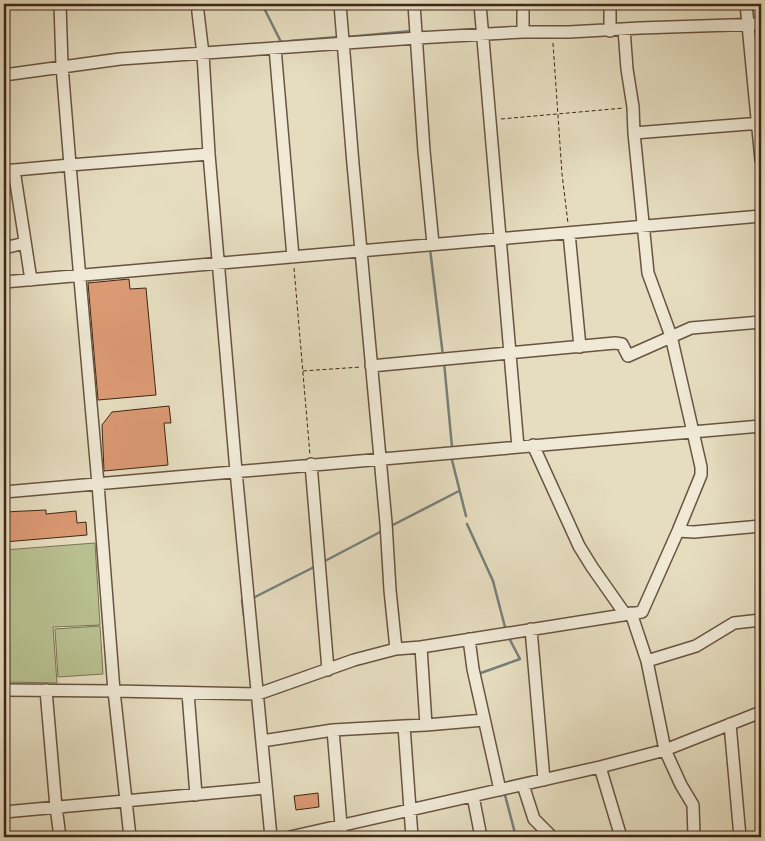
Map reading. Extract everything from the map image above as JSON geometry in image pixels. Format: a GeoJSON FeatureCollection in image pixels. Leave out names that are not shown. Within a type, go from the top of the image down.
{"type":"FeatureCollection","features":[{"type":"Feature","properties":{"kind":"street"},"geometry":{"type":"LineString","coordinates":[[60,4],[62,66],[114,691],[130,837]]}},
{"type":"Feature","properties":{"kind":"street"},"geometry":{"type":"LineString","coordinates":[[197,4],[203,54],[209,154],[236,471],[271,837]]}},
{"type":"Feature","properties":{"kind":"street"},"geometry":{"type":"LineString","coordinates":[[340,4],[396,649]]}},
{"type":"Feature","properties":{"kind":"street"},"geometry":{"type":"LineString","coordinates":[[414,4],[424,151],[433,244]]}},
{"type":"Feature","properties":{"kind":"street"},"geometry":{"type":"LineString","coordinates":[[480,4],[518,447]]}},
{"type":"Feature","properties":{"kind":"street"},"geometry":{"type":"LineString","coordinates":[[523,4],[523,32]]}},
{"type":"Feature","properties":{"kind":"street"},"geometry":{"type":"LineString","coordinates":[[610,4],[610,31]]}},
{"type":"Feature","properties":{"kind":"street"},"geometry":{"type":"LineString","coordinates":[[746,4],[759,123],[761,160]]}},
{"type":"Feature","properties":{"kind":"street"},"geometry":{"type":"LineString","coordinates":[[4,75],[120,59],[417,38],[523,32],[610,31],[761,24]]}},
{"type":"Feature","properties":{"kind":"street"},"geometry":{"type":"LineString","coordinates":[[4,690],[258,694],[354,660],[396,649],[421,647],[531,628],[642,612],[701,475],[701,467],[671,336],[648,273],[624,29]]}},
{"type":"Feature","properties":{"kind":"street"},"geometry":{"type":"LineString","coordinates":[[275,48],[293,256]]}},
{"type":"Feature","properties":{"kind":"street"},"geometry":{"type":"LineString","coordinates":[[634,133],[759,123]]}},
{"type":"Feature","properties":{"kind":"street"},"geometry":{"type":"LineString","coordinates":[[31,280],[26,243],[9,170],[209,154]]}},
{"type":"Feature","properties":{"kind":"street"},"geometry":{"type":"LineString","coordinates":[[4,282],[761,216]]}},
{"type":"Feature","properties":{"kind":"street"},"geometry":{"type":"LineString","coordinates":[[570,233],[580,347]]}},
{"type":"Feature","properties":{"kind":"street"},"geometry":{"type":"LineString","coordinates":[[4,248],[26,243]]}},
{"type":"Feature","properties":{"kind":"street"},"geometry":{"type":"LineString","coordinates":[[371,366],[615,343],[622,344],[628,356],[691,328],[761,322]]}},
{"type":"Feature","properties":{"kind":"street"},"geometry":{"type":"LineString","coordinates":[[4,492],[761,426]]}},
{"type":"Feature","properties":{"kind":"street"},"geometry":{"type":"LineString","coordinates":[[533,445],[579,546],[592,567],[628,613],[647,661],[665,750],[681,785],[693,805],[694,837]]}},
{"type":"Feature","properties":{"kind":"street"},"geometry":{"type":"LineString","coordinates":[[311,464],[328,670]]}},
{"type":"Feature","properties":{"kind":"street"},"geometry":{"type":"LineString","coordinates":[[678,531],[694,532],[761,526]]}},
{"type":"Feature","properties":{"kind":"street"},"geometry":{"type":"LineString","coordinates":[[647,661],[696,646],[734,623],[761,620]]}},
{"type":"Feature","properties":{"kind":"street"},"geometry":{"type":"LineString","coordinates":[[531,628],[544,780]]}},
{"type":"Feature","properties":{"kind":"street"},"geometry":{"type":"LineString","coordinates":[[469,638],[473,669],[500,790]]}},
{"type":"Feature","properties":{"kind":"street"},"geometry":{"type":"LineString","coordinates":[[421,647],[426,725]]}},
{"type":"Feature","properties":{"kind":"street"},"geometry":{"type":"LineString","coordinates":[[46,690],[60,837]]}},
{"type":"Feature","properties":{"kind":"street"},"geometry":{"type":"LineString","coordinates":[[188,693],[196,795]]}},
{"type":"Feature","properties":{"kind":"street"},"geometry":{"type":"LineString","coordinates":[[290,837],[544,780],[665,750],[761,712]]}},
{"type":"Feature","properties":{"kind":"street"},"geometry":{"type":"LineString","coordinates":[[262,741],[333,730],[484,720]]}},
{"type":"Feature","properties":{"kind":"street"},"geometry":{"type":"LineString","coordinates":[[730,724],[740,837]]}},
{"type":"Feature","properties":{"kind":"street"},"geometry":{"type":"LineString","coordinates":[[404,726],[412,837]]}},
{"type":"Feature","properties":{"kind":"street"},"geometry":{"type":"LineString","coordinates":[[333,730],[342,837]]}},
{"type":"Feature","properties":{"kind":"street"},"geometry":{"type":"LineString","coordinates":[[600,767],[621,837]]}},
{"type":"Feature","properties":{"kind":"street"},"geometry":{"type":"LineString","coordinates":[[523,784],[534,820],[551,837]]}},
{"type":"Feature","properties":{"kind":"street"},"geometry":{"type":"LineString","coordinates":[[4,812],[266,788]]}},
{"type":"Feature","properties":{"kind":"street"},"geometry":{"type":"LineString","coordinates":[[473,796],[482,837]]}},
{"type":"Feature","properties":{"kind":"path"},"geometry":{"type":"LineString","coordinates":[[552,32],[562,174],[570,233]]}},
{"type":"Feature","properties":{"kind":"path"},"geometry":{"type":"LineString","coordinates":[[490,120],[633,107]]}},
{"type":"Feature","properties":{"kind":"path"},"geometry":{"type":"LineString","coordinates":[[293,256],[311,464]]}},
{"type":"Feature","properties":{"kind":"path"},"geometry":{"type":"LineString","coordinates":[[303,371],[371,366]]}},
{"type":"Feature","properties":{"kind":"green space"},"geometry":{"type":"Polygon","coordinates":[[[95,543],[100,625],[53,627],[57,683],[4,682],[4,550],[95,543]]]}},
{"type":"Feature","properties":{"kind":"green space"},"geometry":{"type":"Polygon","coordinates":[[[100,626],[103,674],[58,677],[55,629],[100,626]]]}},
{"type":"Feature","properties":{"kind":"building"},"geometry":{"type":"Polygon","coordinates":[[[129,279],[130,289],[146,288],[156,395],[98,400],[88,283],[129,279]]]}},
{"type":"Feature","properties":{"kind":"building"},"geometry":{"type":"Polygon","coordinates":[[[169,406],[171,423],[164,423],[168,465],[104,471],[102,425],[112,412],[169,406]]]}},
{"type":"Feature","properties":{"kind":"building"},"geometry":{"type":"Polygon","coordinates":[[[46,510],[46,514],[76,511],[77,523],[86,522],[87,535],[4,542],[4,512],[46,510]]]}},
{"type":"Feature","properties":{"kind":"building"},"geometry":{"type":"Polygon","coordinates":[[[318,793],[319,807],[296,810],[294,796],[318,793]]]}},
{"type":"Feature","properties":{"kind":"waterway"},"geometry":{"type":"LineString","coordinates":[[262,4],[281,42],[284,42]]}},
{"type":"Feature","properties":{"kind":"waterway"},"geometry":{"type":"LineString","coordinates":[[347,37],[411,31]]}},
{"type":"Feature","properties":{"kind":"waterway"},"geometry":{"type":"LineString","coordinates":[[290,41],[338,37]]}},
{"type":"Feature","properties":{"kind":"waterway"},"geometry":{"type":"LineString","coordinates":[[430,249],[443,356]]}},
{"type":"Feature","properties":{"kind":"waterway"},"geometry":{"type":"LineString","coordinates":[[444,362],[452,447]]}},
{"type":"Feature","properties":{"kind":"waterway"},"geometry":{"type":"LineString","coordinates":[[451,456],[466,516]]}},
{"type":"Feature","properties":{"kind":"waterway"},"geometry":{"type":"LineString","coordinates":[[389,527],[459,491]]}},
{"type":"Feature","properties":{"kind":"waterway"},"geometry":{"type":"LineString","coordinates":[[467,524],[493,581],[505,627]]}},
{"type":"Feature","properties":{"kind":"waterway"},"geometry":{"type":"LineString","coordinates":[[323,562],[382,531]]}},
{"type":"Feature","properties":{"kind":"waterway"},"geometry":{"type":"LineString","coordinates":[[255,597],[316,566]]}},
{"type":"Feature","properties":{"kind":"waterway"},"geometry":{"type":"LineString","coordinates":[[242,600],[244,616]]}},
{"type":"Feature","properties":{"kind":"waterway"},"geometry":{"type":"LineString","coordinates":[[478,674],[520,659],[508,636]]}},
{"type":"Feature","properties":{"kind":"waterway"},"geometry":{"type":"LineString","coordinates":[[505,795],[516,837]]}}]}
